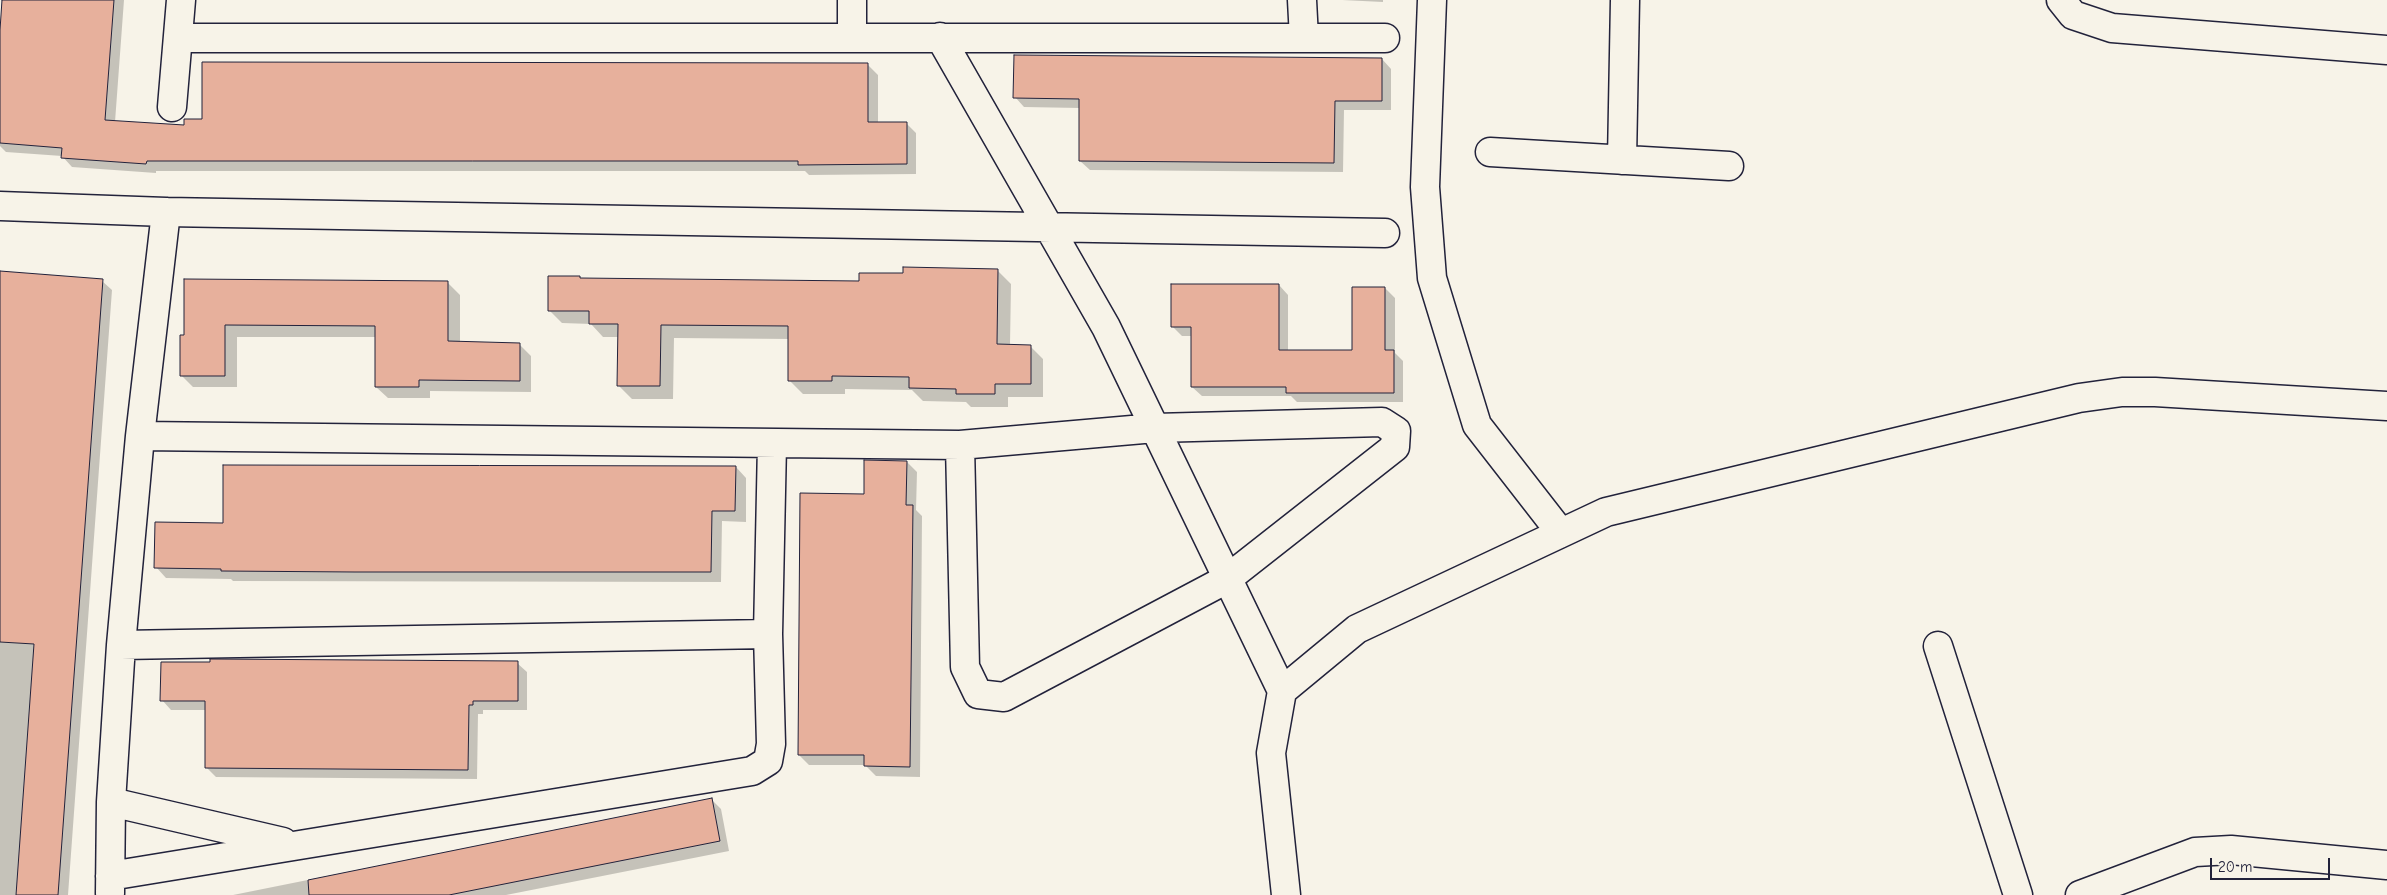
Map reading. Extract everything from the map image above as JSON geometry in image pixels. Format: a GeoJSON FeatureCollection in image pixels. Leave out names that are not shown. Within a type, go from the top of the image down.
{"type":"FeatureCollection","features":[{"type":"Feature","properties":{"kind":"street"},"geometry":{"type":"LineString","coordinates":[[172,107],[181,0]]}},
{"type":"Feature","properties":{"kind":"street"},"geometry":{"type":"LineString","coordinates":[[852,0],[852,37]]}},
{"type":"Feature","properties":{"kind":"street"},"geometry":{"type":"LineString","coordinates":[[1302,0],[1304,38]]}},
{"type":"Feature","properties":{"kind":"street"},"geometry":{"type":"LineString","coordinates":[[1432,0],[1425,187],[1432,278],[1477,425],[1568,530]]}},
{"type":"Feature","properties":{"kind":"street"},"geometry":{"type":"LineString","coordinates":[[1622,160],[1626,0]]}},
{"type":"Feature","properties":{"kind":"street"},"geometry":{"type":"LineString","coordinates":[[2061,0],[2073,15],[2112,28],[2387,50]]}},
{"type":"Feature","properties":{"kind":"street"},"geometry":{"type":"LineString","coordinates":[[940,37],[1106,327],[1282,691],[1271,752],[1286,895]]}},
{"type":"Feature","properties":{"kind":"street"},"geometry":{"type":"LineString","coordinates":[[178,38],[1385,38]]}},
{"type":"Feature","properties":{"kind":"street"},"geometry":{"type":"LineString","coordinates":[[1490,152],[1729,166]]}},
{"type":"Feature","properties":{"kind":"street"},"geometry":{"type":"LineString","coordinates":[[0,206],[166,212],[1050,229],[1386,233]]}},
{"type":"Feature","properties":{"kind":"street"},"geometry":{"type":"LineString","coordinates":[[166,212],[140,436],[121,645],[111,802],[110,886],[294,845],[752,771],[768,761],[771,744],[768,634],[772,444]]}},
{"type":"Feature","properties":{"kind":"street"},"geometry":{"type":"LineString","coordinates":[[1282,691],[1357,629],[1606,512],[2079,398],[2122,392],[2165,392],[2387,406]]}},
{"type":"Feature","properties":{"kind":"street"},"geometry":{"type":"LineString","coordinates":[[140,436],[960,445],[1155,428],[1382,422],[1396,431],[1395,447],[1227,579],[1004,697],[978,694],[965,668],[960,445]]}},
{"type":"Feature","properties":{"kind":"street"},"geometry":{"type":"LineString","coordinates":[[121,645],[768,634]]}},
{"type":"Feature","properties":{"kind":"street"},"geometry":{"type":"LineString","coordinates":[[1938,646],[2018,895]]}},
{"type":"Feature","properties":{"kind":"street"},"geometry":{"type":"LineString","coordinates":[[111,802],[294,845]]}},
{"type":"Feature","properties":{"kind":"street"},"geometry":{"type":"LineString","coordinates":[[2080,895],[2195,852],[2230,850],[2387,865]]}},
{"type":"Feature","properties":{"kind":"building"},"geometry":{"type":"Polygon","coordinates":[[[2,0],[114,0],[105,120],[184,125],[184,119],[202,119],[202,62],[868,63],[868,122],[907,122],[907,164],[798,165],[798,161],[147,161],[146,164],[61,158],[62,148],[0,143],[0,30],[2,0]]]}},
{"type":"Feature","properties":{"kind":"building"},"geometry":{"type":"Polygon","coordinates":[[[1014,55],[1382,58],[1382,101],[1335,101],[1334,163],[1079,161],[1079,99],[1013,98],[1014,55]]]}},
{"type":"Feature","properties":{"kind":"building"},"geometry":{"type":"Polygon","coordinates":[[[903,267],[998,269],[997,344],[1031,345],[1031,384],[995,384],[995,394],[956,394],[956,389],[909,388],[909,377],[832,376],[832,381],[788,381],[788,326],[661,325],[660,386],[617,386],[618,324],[589,324],[589,311],[548,311],[548,276],[859,281],[859,273],[903,273],[903,267]]]}},
{"type":"Feature","properties":{"kind":"building"},"geometry":{"type":"Polygon","coordinates":[[[0,271],[103,279],[58,895],[16,895],[34,644],[0,642],[0,271]]]}},
{"type":"Feature","properties":{"kind":"building"},"geometry":{"type":"Polygon","coordinates":[[[184,279],[448,281],[448,341],[520,343],[520,381],[419,380],[419,387],[375,387],[375,326],[225,325],[225,376],[180,376],[180,335],[184,335],[184,279]]]}},
{"type":"Feature","properties":{"kind":"building"},"geometry":{"type":"Polygon","coordinates":[[[1171,284],[1279,284],[1279,350],[1352,350],[1352,287],[1385,287],[1385,350],[1394,350],[1394,393],[1286,393],[1286,387],[1191,387],[1191,327],[1171,327],[1171,284]]]}},
{"type":"Feature","properties":{"kind":"building"},"geometry":{"type":"Polygon","coordinates":[[[864,460],[907,461],[906,505],[913,505],[910,767],[864,766],[864,755],[798,755],[800,493],[864,494],[864,460]]]}},
{"type":"Feature","properties":{"kind":"building"},"geometry":{"type":"Polygon","coordinates":[[[223,465],[736,466],[735,511],[712,511],[711,572],[354,572],[221,571],[221,569],[154,568],[155,522],[223,523],[223,465]]]}},
{"type":"Feature","properties":{"kind":"building"},"geometry":{"type":"Polygon","coordinates":[[[210,659],[518,661],[518,701],[473,701],[473,705],[469,705],[468,770],[205,768],[205,701],[160,701],[161,662],[210,662],[210,659]]]}},
{"type":"Feature","properties":{"kind":"building"},"geometry":{"type":"Polygon","coordinates":[[[712,798],[720,841],[449,895],[309,895],[308,880],[712,798]]]}}]}
